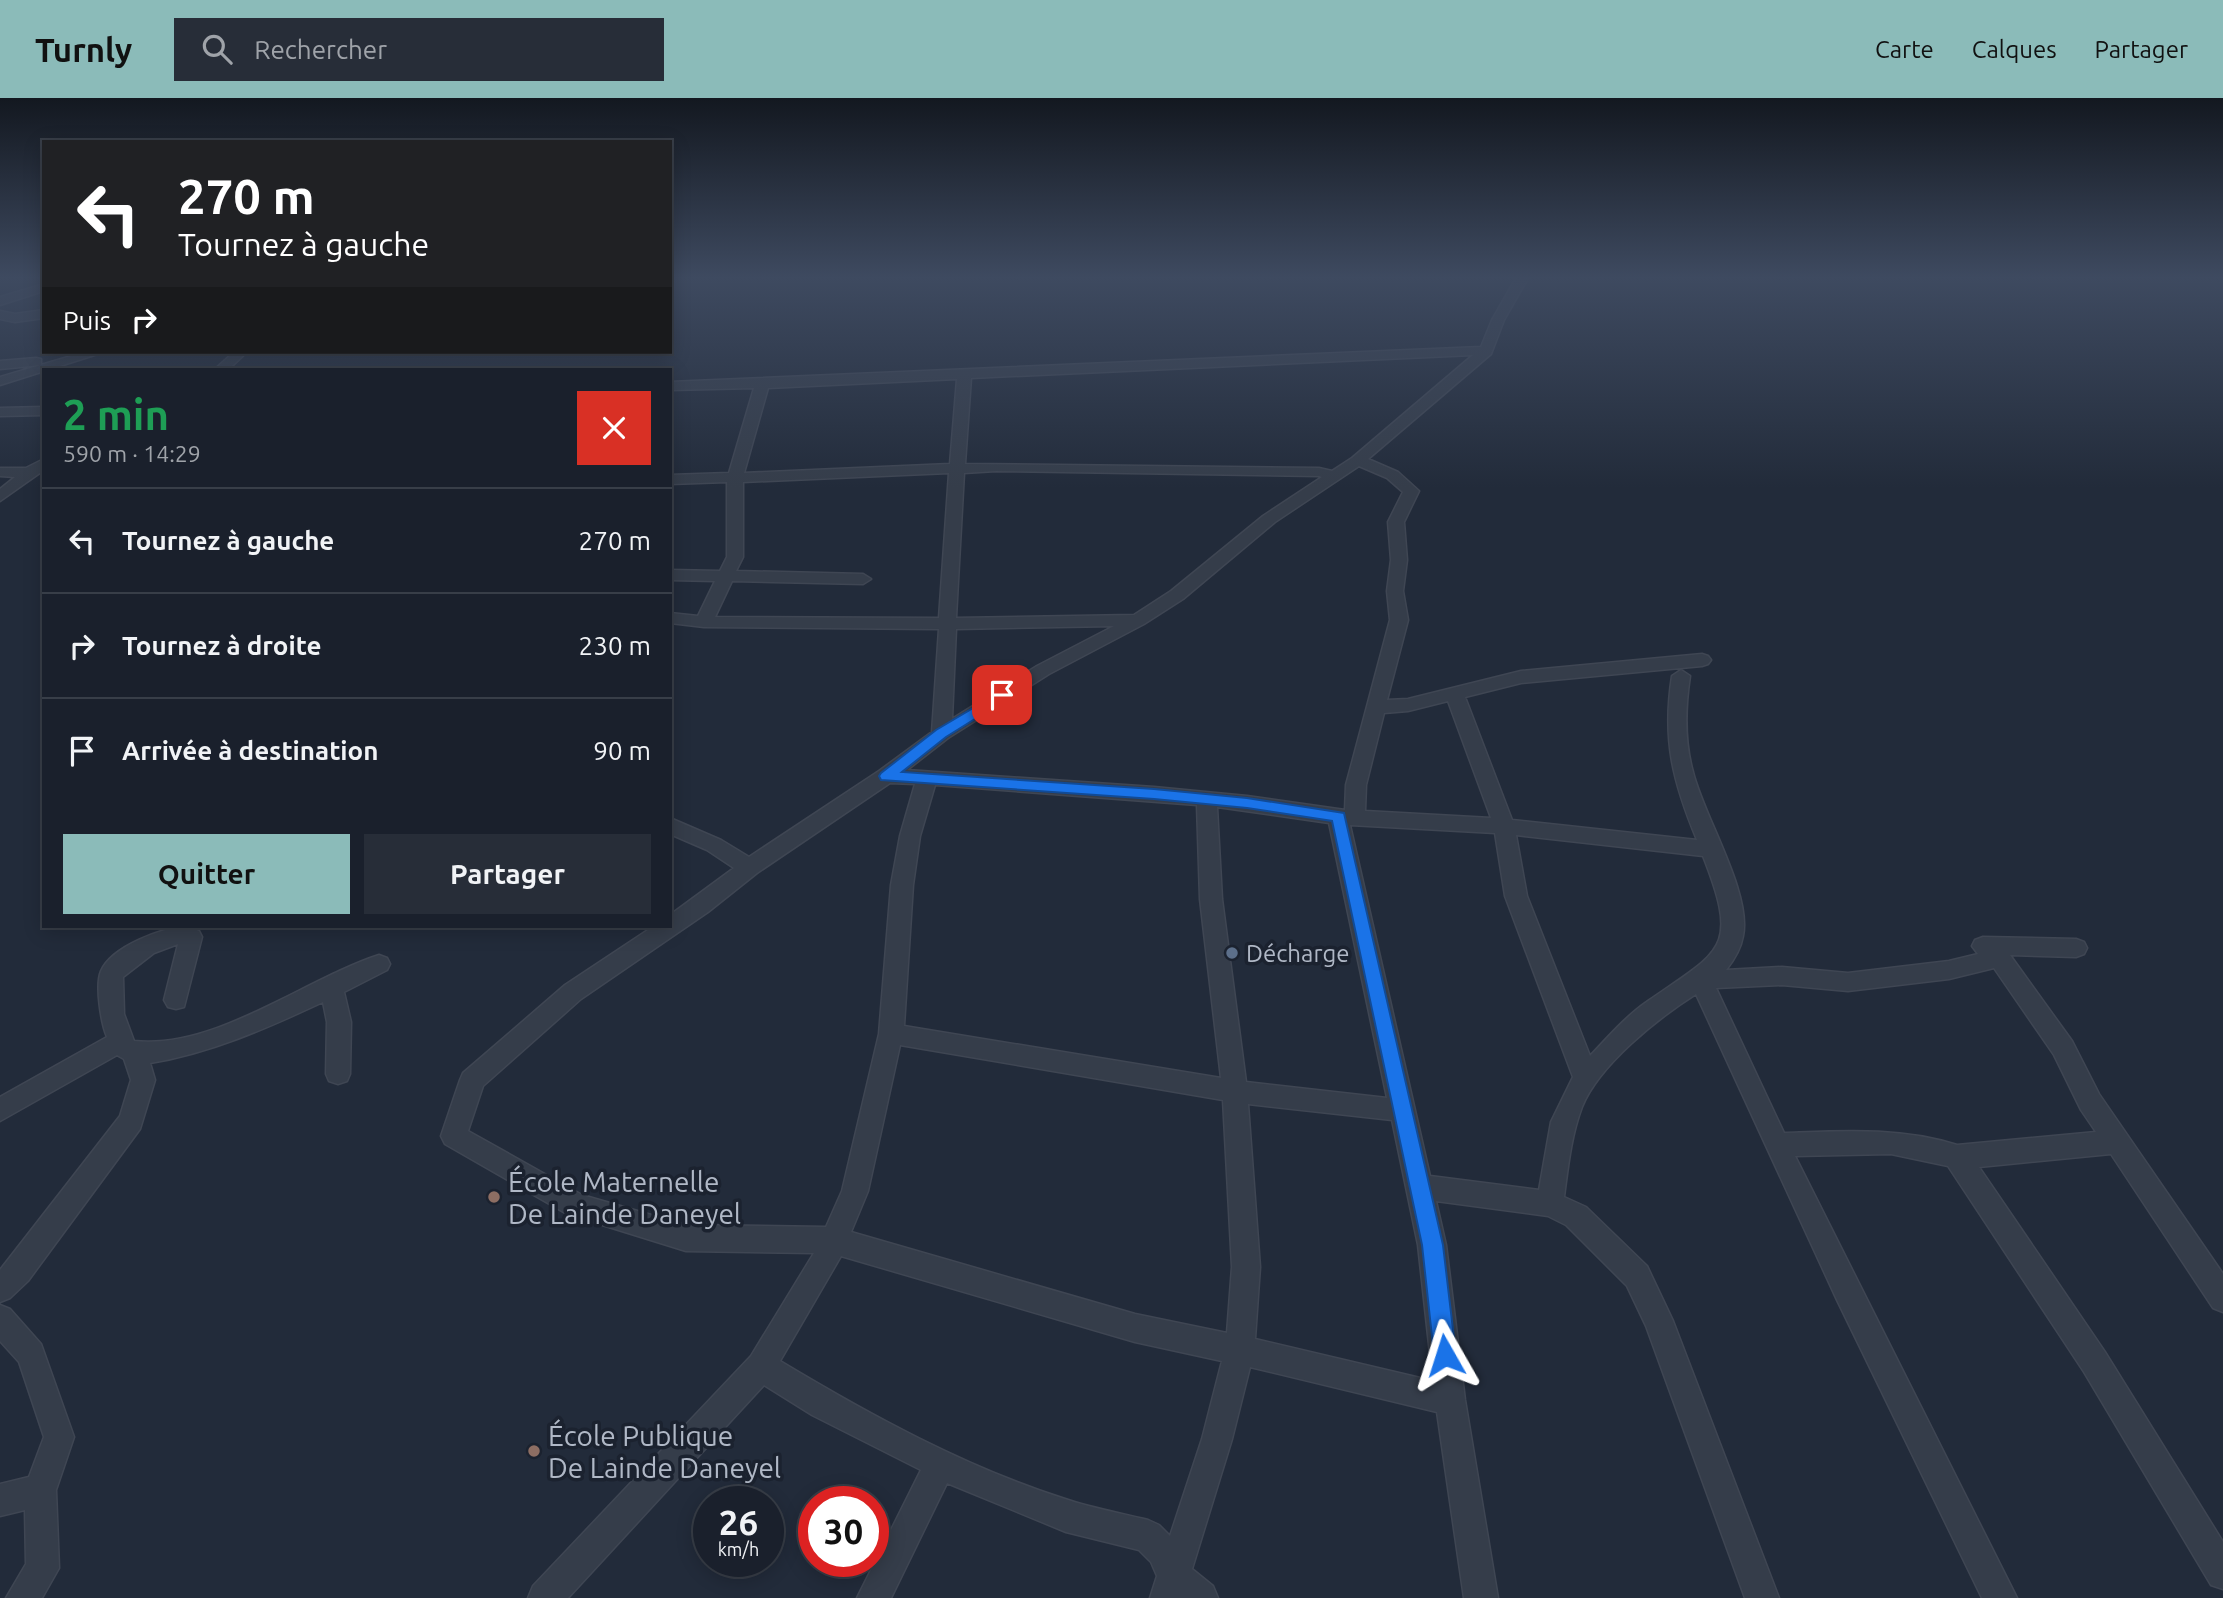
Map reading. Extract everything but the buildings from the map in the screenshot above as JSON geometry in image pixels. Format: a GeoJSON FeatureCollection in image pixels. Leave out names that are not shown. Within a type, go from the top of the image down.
{"type":"FeatureCollection","features":[{"type":"Feature","properties":{"kind":"street"},"geometry":{"type":"LineString","coordinates":[[672,925],[749,867],[886,776],[941,734],[1043,670],[1138,620],[1177,595],[1269,519],[1357,461],[1487,348]]}},
{"type":"Feature","properties":{"kind":"street"},"geometry":{"type":"LineString","coordinates":[[672,386],[964,377],[1237,361],[1486,351]]}},
{"type":"Feature","properties":{"kind":"street"},"geometry":{"type":"LineString","coordinates":[[222,368],[238,354]]}},
{"type":"Feature","properties":{"kind":"street"},"geometry":{"type":"LineString","coordinates":[[0,382],[71,356],[85,368]]}},
{"type":"Feature","properties":{"kind":"street"},"geometry":{"type":"LineString","coordinates":[[0,365],[54,363]]}},
{"type":"Feature","properties":{"kind":"street"},"geometry":{"type":"LineString","coordinates":[[941,734],[947,650],[946,623],[964,377]]}},
{"type":"Feature","properties":{"kind":"street"},"geometry":{"type":"LineString","coordinates":[[704,622],[735,557],[735,478],[762,384]]}},
{"type":"Feature","properties":{"kind":"street"},"geometry":{"type":"LineString","coordinates":[[0,412],[42,411]]}},
{"type":"Feature","properties":{"kind":"street"},"geometry":{"type":"LineString","coordinates":[[1357,461],[1385,469],[1401,480],[1410,491],[1396,522],[1399,560],[1395,591],[1399,620],[1347,817],[1401,1110],[1432,1245],[1450,1400],[1480,1598]]}},
{"type":"Feature","properties":{"kind":"street"},"geometry":{"type":"LineString","coordinates":[[0,496],[42,464]]}},
{"type":"Feature","properties":{"kind":"street"},"geometry":{"type":"LineString","coordinates":[[672,480],[958,468],[1157,468],[1319,472],[1334,476]]}},
{"type":"Feature","properties":{"kind":"street"},"geometry":{"type":"LineString","coordinates":[[0,471],[29,473]]}},
{"type":"Feature","properties":{"kind":"street"},"geometry":{"type":"LineString","coordinates":[[672,575],[863,579]]}},
{"type":"Feature","properties":{"kind":"street"},"geometry":{"type":"LineString","coordinates":[[672,618],[704,622],[946,623],[1138,620]]}},
{"type":"Feature","properties":{"kind":"street"},"geometry":{"type":"LineString","coordinates":[[1377,707],[1408,705],[1521,677],[1702,660]]}},
{"type":"Feature","properties":{"kind":"street"},"geometry":{"type":"LineString","coordinates":[[1550,1204],[1565,1114],[1586,1078],[1652,1011],[1702,980],[1727,951],[1733,934],[1728,895],[1687,788],[1677,748],[1675,721],[1681,676]]}},
{"type":"Feature","properties":{"kind":"street"},"geometry":{"type":"LineString","coordinates":[[1454,693],[1504,826],[1516,896],[1586,1078]]}},
{"type":"Feature","properties":{"kind":"street"},"geometry":{"type":"LineString","coordinates":[[886,776],[1207,799],[1347,817],[1504,826],[1709,849]]}},
{"type":"Feature","properties":{"kind":"street"},"geometry":{"type":"LineString","coordinates":[[545,1598],[761,1366],[827,1256],[855,1191],[891,1034],[902,886],[910,836],[926,778]]}},
{"type":"Feature","properties":{"kind":"street"},"geometry":{"type":"LineString","coordinates":[[1170,1586],[1217,1439],[1240,1350],[1246,1267],[1235,1091],[1212,898],[1207,799]]}},
{"type":"Feature","properties":{"kind":"street"},"geometry":{"type":"LineString","coordinates":[[672,826],[714,845],[749,867]]}},
{"type":"Feature","properties":{"kind":"street"},"geometry":{"type":"LineString","coordinates":[[668,928],[573,992],[472,1080],[454,1136],[576,1205],[686,1238],[834,1240],[1045,1304],[1135,1328],[1450,1400]]}},
{"type":"Feature","properties":{"kind":"street"},"geometry":{"type":"LineString","coordinates":[[0,1288],[18,1272],[131,1121],[144,1080],[112,1018],[111,974],[126,959],[153,943],[187,935],[191,937],[176,1000]]}},
{"type":"Feature","properties":{"kind":"street"},"geometry":{"type":"LineString","coordinates":[[2076,948],[1983,946],[2000,958],[2063,1048],[2090,1102],[2223,1298]]}},
{"type":"Feature","properties":{"kind":"street"},"geometry":{"type":"LineString","coordinates":[[1702,980],[1782,976],[1848,982],[1949,970],[2000,958]]}},
{"type":"Feature","properties":{"kind":"street"},"geometry":{"type":"LineString","coordinates":[[0,1110],[127,1047],[148,1054],[209,1040],[246,1027],[379,964]]}},
{"type":"Feature","properties":{"kind":"street"},"geometry":{"type":"LineString","coordinates":[[1702,980],[1866,1331],[2000,1598]]}},
{"type":"Feature","properties":{"kind":"street"},"geometry":{"type":"LineString","coordinates":[[331,987],[339,1022],[338,1074]]}},
{"type":"Feature","properties":{"kind":"street"},"geometry":{"type":"LineString","coordinates":[[891,1034],[1284,1099],[1401,1110]]}},
{"type":"Feature","properties":{"kind":"street"},"geometry":{"type":"LineString","coordinates":[[1777,1145],[1910,1143],[1957,1157],[2116,1142]]}},
{"type":"Feature","properties":{"kind":"street"},"geometry":{"type":"LineString","coordinates":[[1957,1157],[1992,1205],[2163,1471],[2223,1573]]}},
{"type":"Feature","properties":{"kind":"street"},"geometry":{"type":"LineString","coordinates":[[1419,1188],[1550,1204],[1576,1216],[1637,1276],[1659,1321],[1762,1598]]}},
{"type":"Feature","properties":{"kind":"street"},"geometry":{"type":"LineString","coordinates":[[0,1319],[31,1354],[60,1437],[40,1490],[43,1568],[23,1598]]}},
{"type":"Feature","properties":{"kind":"street"},"geometry":{"type":"LineString","coordinates":[[761,1366],[823,1404],[973,1480],[1066,1516],[1148,1536],[1162,1551],[1170,1586]]}},
{"type":"Feature","properties":{"kind":"street"},"geometry":{"type":"LineString","coordinates":[[874,1598],[940,1464]]}},
{"type":"Feature","properties":{"kind":"street"},"geometry":{"type":"LineString","coordinates":[[0,1500],[40,1490]]}},
{"type":"Feature","properties":{"kind":"street"},"geometry":{"type":"LineString","coordinates":[[1170,1586],[1201,1598]]}},
{"type":"Feature","properties":{"kind":"place","name":"Décharge"},"geometry":{"type":"Point","coordinates":[1232,953]}},
{"type":"Feature","properties":{"kind":"place","name":"École Maternelle De Lainde Daneyel"},"geometry":{"type":"Point","coordinates":[494,1197]}},
{"type":"Feature","properties":{"kind":"place","name":"École Publique De Lainde Daneyel"},"geometry":{"type":"Point","coordinates":[534,1451]}},
{"type":"Feature","properties":{"kind":"route"},"geometry":{"type":"LineString","coordinates":[[1002,695],[941,734],[886,776],[979,780],[1154,794],[1247,803],[1338,817],[1432,1245],[1445,1355]]}}]}
